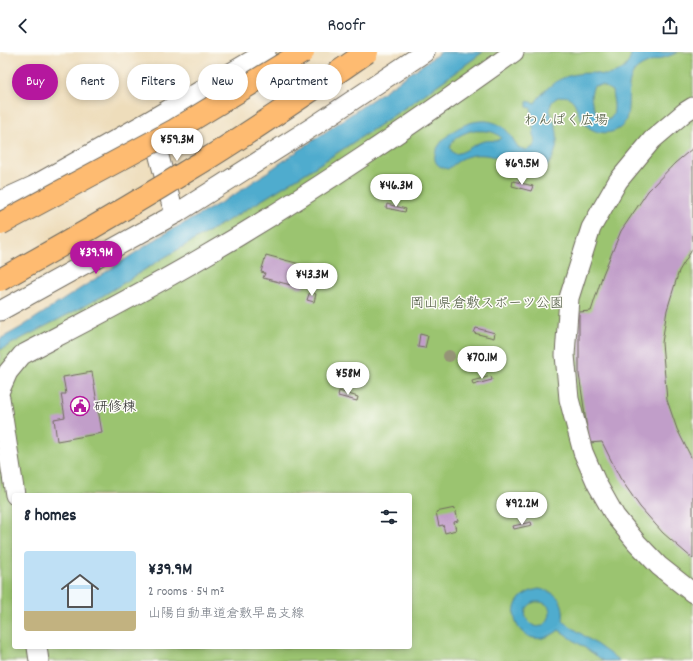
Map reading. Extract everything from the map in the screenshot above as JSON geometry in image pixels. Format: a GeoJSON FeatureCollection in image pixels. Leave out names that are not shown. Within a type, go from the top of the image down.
{"type":"FeatureCollection","features":[{"type":"Feature","properties":{"kind":"highway"},"geometry":{"type":"LineString","coordinates":[[0,224],[175,130],[303,52]]}},
{"type":"Feature","properties":{"kind":"highway"},"geometry":{"type":"LineString","coordinates":[[0,280],[193,168],[308,93],[367,52]]}},
{"type":"Feature","properties":{"kind":"street"},"geometry":{"type":"LineString","coordinates":[[0,201],[34,186],[149,121],[266,52]]}},
{"type":"Feature","properties":{"kind":"street"},"geometry":{"type":"LineString","coordinates":[[0,311],[177,213],[314,126],[425,52]]}},
{"type":"Feature","properties":{"kind":"street"},"geometry":{"type":"LineString","coordinates":[[0,390],[8,372],[22,355],[210,253],[316,188],[444,102],[514,52]]}},
{"type":"Feature","properties":{"kind":"street"},"geometry":{"type":"LineString","coordinates":[[693,107],[652,140],[618,181],[591,228],[569,298],[565,355],[569,398],[583,452],[597,484],[615,516],[637,543],[659,566],[693,593]]}},
{"type":"Feature","properties":{"kind":"street"},"geometry":{"type":"LineString","coordinates":[[149,121],[171,202],[177,213]]}},
{"type":"Feature","properties":{"kind":"street"},"geometry":{"type":"LineString","coordinates":[[0,398],[15,493]]}},
{"type":"Feature","properties":{"kind":"street"},"geometry":{"type":"LineString","coordinates":[[37,649],[39,661]]}},
{"type":"Feature","properties":{"kind":"green space","name":"岡山県倉敷スポーツ公園"},"geometry":{"type":"Polygon","coordinates":[[[483,52],[693,52],[693,661],[0,661],[0,350],[99,298],[163,258],[261,201],[336,154],[483,52]]]}},
{"type":"Feature","properties":{"kind":"water"},"geometry":{"type":"Polygon","coordinates":[[[441,52],[483,52],[410,104],[299,177],[99,298],[0,350],[0,339],[20,328],[167,232],[234,195],[441,52]]]}},
{"type":"Feature","properties":{"kind":"water"},"geometry":{"type":"Polygon","coordinates":[[[631,52],[678,52],[643,65],[634,72],[630,80],[625,123],[619,128],[606,133],[592,130],[582,120],[575,104],[571,99],[562,96],[552,102],[550,108],[557,134],[555,152],[546,168],[541,171],[528,173],[499,158],[485,155],[463,158],[448,169],[437,164],[435,156],[439,146],[448,136],[460,127],[474,122],[490,121],[504,128],[519,148],[527,150],[533,147],[535,143],[531,108],[527,107],[527,101],[535,103],[551,85],[566,77],[585,73],[606,75],[620,71],[627,65],[631,52]],[[602,85],[594,86],[591,100],[597,113],[604,120],[610,119],[614,106],[612,91],[602,85]],[[470,131],[460,135],[453,141],[450,147],[452,152],[455,154],[484,141],[497,141],[501,138],[495,133],[491,132],[470,131]]]}},
{"type":"Feature","properties":{"kind":"water"},"geometry":{"type":"Polygon","coordinates":[[[539,589],[546,590],[555,595],[559,599],[563,608],[563,621],[620,661],[604,661],[559,630],[545,637],[533,638],[523,633],[517,624],[514,614],[517,603],[525,594],[539,589]],[[532,603],[526,610],[525,613],[527,619],[535,626],[541,626],[546,623],[549,618],[549,607],[544,603],[532,603]]]}},
{"type":"Feature","properties":{"kind":"building"},"geometry":{"type":"Polygon","coordinates":[[[693,148],[693,248],[679,271],[667,310],[662,343],[667,400],[677,429],[693,461],[693,559],[663,533],[640,507],[620,478],[602,442],[589,443],[579,374],[579,312],[591,311],[603,274],[621,231],[648,191],[675,163],[693,148]]]}},
{"type":"Feature","properties":{"kind":"building"},"geometry":{"type":"Polygon","coordinates":[[[513,181],[533,186],[531,191],[512,186],[513,181]]]}},
{"type":"Feature","properties":{"kind":"building"},"geometry":{"type":"Polygon","coordinates":[[[387,204],[406,209],[405,212],[386,208],[387,204]]]}},
{"type":"Feature","properties":{"kind":"building"},"geometry":{"type":"Polygon","coordinates":[[[266,255],[311,267],[307,284],[304,283],[303,288],[263,278],[265,273],[261,272],[266,255]]]}},
{"type":"Feature","properties":{"kind":"building"},"geometry":{"type":"Polygon","coordinates":[[[310,291],[316,294],[314,302],[307,300],[310,291]]]}},
{"type":"Feature","properties":{"kind":"building"},"geometry":{"type":"Polygon","coordinates":[[[476,328],[495,333],[494,338],[474,333],[476,328]]]}},
{"type":"Feature","properties":{"kind":"building"},"geometry":{"type":"Polygon","coordinates":[[[420,334],[428,336],[425,348],[418,347],[420,334]]]}},
{"type":"Feature","properties":{"kind":"building","name":"研修棟"},"geometry":{"type":"Polygon","coordinates":[[[92,372],[102,433],[57,441],[54,419],[65,417],[61,394],[66,394],[63,377],[92,372]]]}},
{"type":"Feature","properties":{"kind":"building"},"geometry":{"type":"Polygon","coordinates":[[[491,376],[492,380],[473,385],[472,381],[491,376]]]}},
{"type":"Feature","properties":{"kind":"building"},"geometry":{"type":"Polygon","coordinates":[[[339,391],[358,397],[357,401],[338,396],[339,391]]]}},
{"type":"Feature","properties":{"kind":"building"},"geometry":{"type":"Polygon","coordinates":[[[455,508],[458,521],[454,522],[456,530],[445,533],[443,525],[439,526],[436,512],[455,508]]]}},
{"type":"Feature","properties":{"kind":"building"},"geometry":{"type":"Polygon","coordinates":[[[531,522],[532,525],[514,529],[513,526],[531,522]]]}},
{"type":"Feature","properties":{"kind":"place","name":"研修棟"},"geometry":{"type":"Point","coordinates":[80,406]}},
{"type":"Feature","properties":{"kind":"park label","name":"わんぱく広場"},"geometry":{"type":"Point","coordinates":[566,119]}}]}
